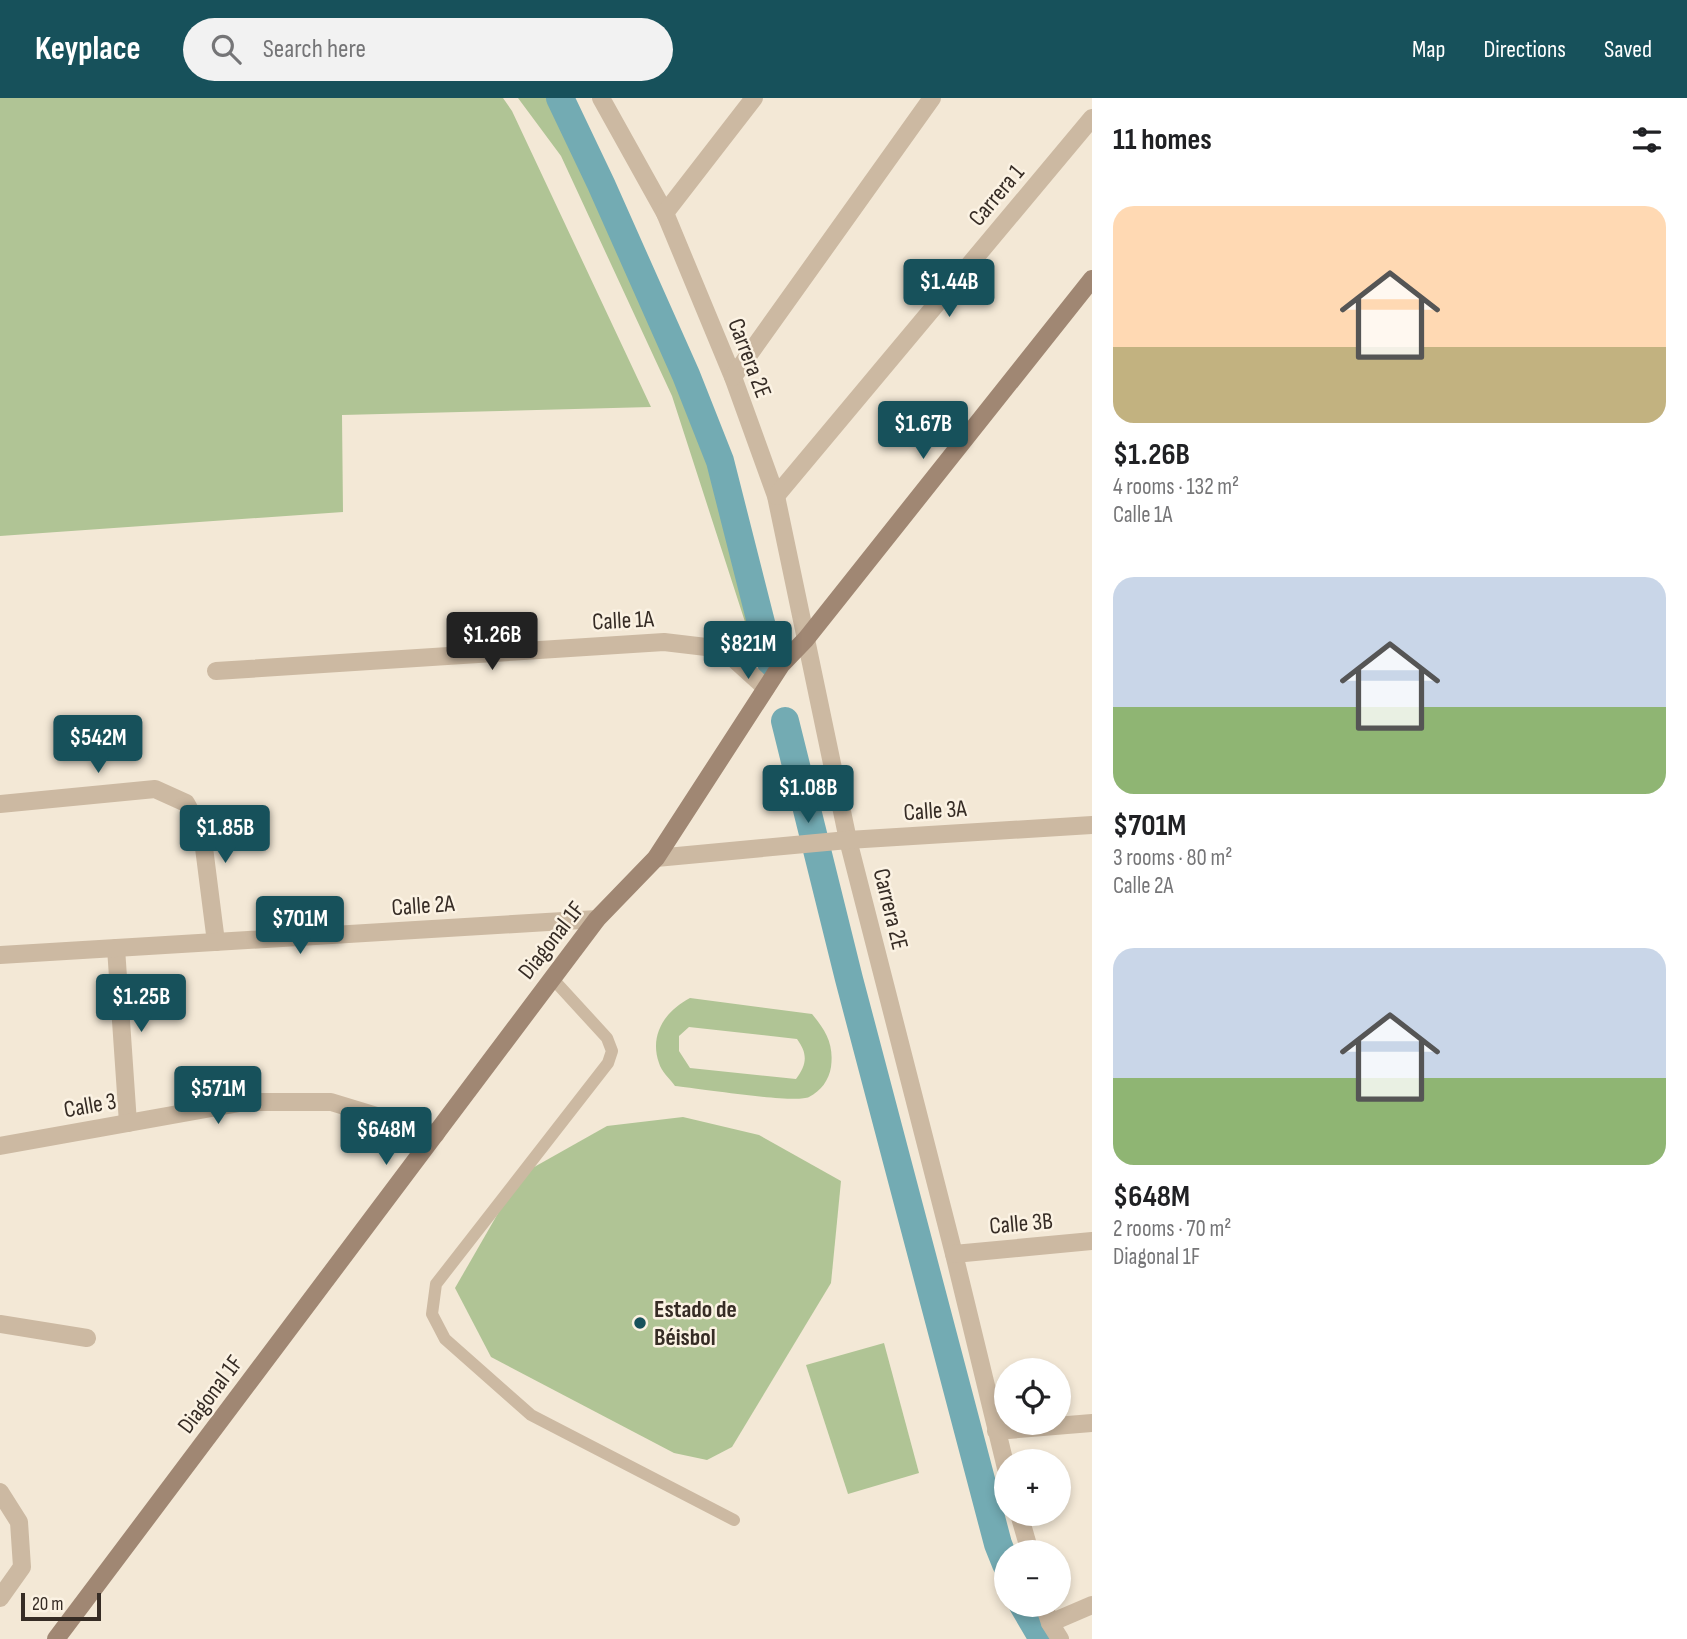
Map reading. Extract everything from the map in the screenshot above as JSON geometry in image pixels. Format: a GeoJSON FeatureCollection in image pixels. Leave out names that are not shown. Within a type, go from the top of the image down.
{"type":"FeatureCollection","features":[{"type":"Feature","properties":{"kind":"main road","name":"Diagonal 1F"},"geometry":{"type":"LineString","coordinates":[[56,1639],[597,919],[656,858],[781,665],[806,639],[1092,279]]}},
{"type":"Feature","properties":{"kind":"street","name":"Carrera 2E"},"geometry":{"type":"LineString","coordinates":[[601,98],[665,213],[733,377],[776,496],[806,639],[842,841],[954,1254],[994,1423]]}},
{"type":"Feature","properties":{"kind":"street"},"geometry":{"type":"LineString","coordinates":[[665,213],[754,98]]}},
{"type":"Feature","properties":{"kind":"street"},"geometry":{"type":"LineString","coordinates":[[733,377],[932,98]]}},
{"type":"Feature","properties":{"kind":"street","name":"Carrera 1"},"geometry":{"type":"LineString","coordinates":[[776,496],[1092,118]]}},
{"type":"Feature","properties":{"kind":"street","name":"Calle 1A"},"geometry":{"type":"LineString","coordinates":[[216,671],[664,642],[723,649],[766,688]]}},
{"type":"Feature","properties":{"kind":"street"},"geometry":{"type":"LineString","coordinates":[[0,804],[155,789],[186,803],[202,832],[216,942]]}},
{"type":"Feature","properties":{"kind":"street","name":"Calle 3A"},"geometry":{"type":"LineString","coordinates":[[656,858],[842,841],[1092,825]]}},
{"type":"Feature","properties":{"kind":"street","name":"Calle 2A"},"geometry":{"type":"LineString","coordinates":[[0,955],[597,919]]}},
{"type":"Feature","properties":{"kind":"street"},"geometry":{"type":"LineString","coordinates":[[116,948],[128,1123]]}},
{"type":"Feature","properties":{"kind":"street","name":"Calle 3"},"geometry":{"type":"LineString","coordinates":[[0,1146],[245,1102],[331,1102],[436,1133]]}},
{"type":"Feature","properties":{"kind":"street","name":"Calle 3B"},"geometry":{"type":"LineString","coordinates":[[954,1254],[1092,1241]]}},
{"type":"Feature","properties":{"kind":"street"},"geometry":{"type":"LineString","coordinates":[[0,1324],[87,1338]]}},
{"type":"Feature","properties":{"kind":"street"},"geometry":{"type":"LineString","coordinates":[[1071,1425],[1092,1423]]}},
{"type":"Feature","properties":{"kind":"street"},"geometry":{"type":"LineString","coordinates":[[0,1492],[19,1522],[22,1567],[0,1598]]}},
{"type":"Feature","properties":{"kind":"street"},"geometry":{"type":"LineString","coordinates":[[1050,1623],[1092,1605]]}},
{"type":"Feature","properties":{"kind":"street"},"geometry":{"type":"LineString","coordinates":[[1048,1617],[1060,1639]]}},
{"type":"Feature","properties":{"kind":"lane"},"geometry":{"type":"LineString","coordinates":[[552,978],[607,1038],[612,1051],[608,1063],[436,1284],[432,1314],[445,1339],[531,1415],[734,1520]]}},
{"type":"Feature","properties":{"kind":"green space"},"geometry":{"type":"Polygon","coordinates":[[[0,98],[503,98],[512,111],[651,407],[342,415],[343,512],[0,536],[0,98]]]}},
{"type":"Feature","properties":{"kind":"green space"},"geometry":{"type":"Polygon","coordinates":[[[518,98],[568,98],[736,479],[780,647],[757,659],[672,396],[561,156],[518,98]]]}},
{"type":"Feature","properties":{"kind":"green space"},"geometry":{"type":"Polygon","coordinates":[[[690,998],[812,1014],[825,1032],[830,1045],[832,1059],[826,1081],[813,1095],[800,1099],[675,1086],[660,1066],[656,1043],[661,1025],[681,1003],[690,998]],[[689,1027],[679,1036],[679,1051],[690,1068],[796,1079],[805,1059],[797,1039],[689,1027]]]}},
{"type":"Feature","properties":{"kind":"green space","name":"Estado de Béisbol"},"geometry":{"type":"Polygon","coordinates":[[[683,1117],[759,1135],[841,1181],[831,1283],[732,1447],[707,1460],[674,1453],[491,1357],[455,1288],[520,1175],[607,1126],[683,1117]]]}},
{"type":"Feature","properties":{"kind":"green space"},"geometry":{"type":"Polygon","coordinates":[[[884,1343],[919,1473],[848,1494],[806,1365],[884,1343]]]}},
{"type":"Feature","properties":{"kind":"waterway"},"geometry":{"type":"LineString","coordinates":[[560,98],[686,375],[720,461],[772,666]]}},
{"type":"Feature","properties":{"kind":"waterway"},"geometry":{"type":"LineString","coordinates":[[785,721],[849,979],[997,1540]]}},
{"type":"Feature","properties":{"kind":"waterway"},"geometry":{"type":"LineString","coordinates":[[1030,1617],[1043,1639]]}},
{"type":"Feature","properties":{"kind":"place","name":"Estado de Béisbol"},"geometry":{"type":"Point","coordinates":[640,1323]}}]}
